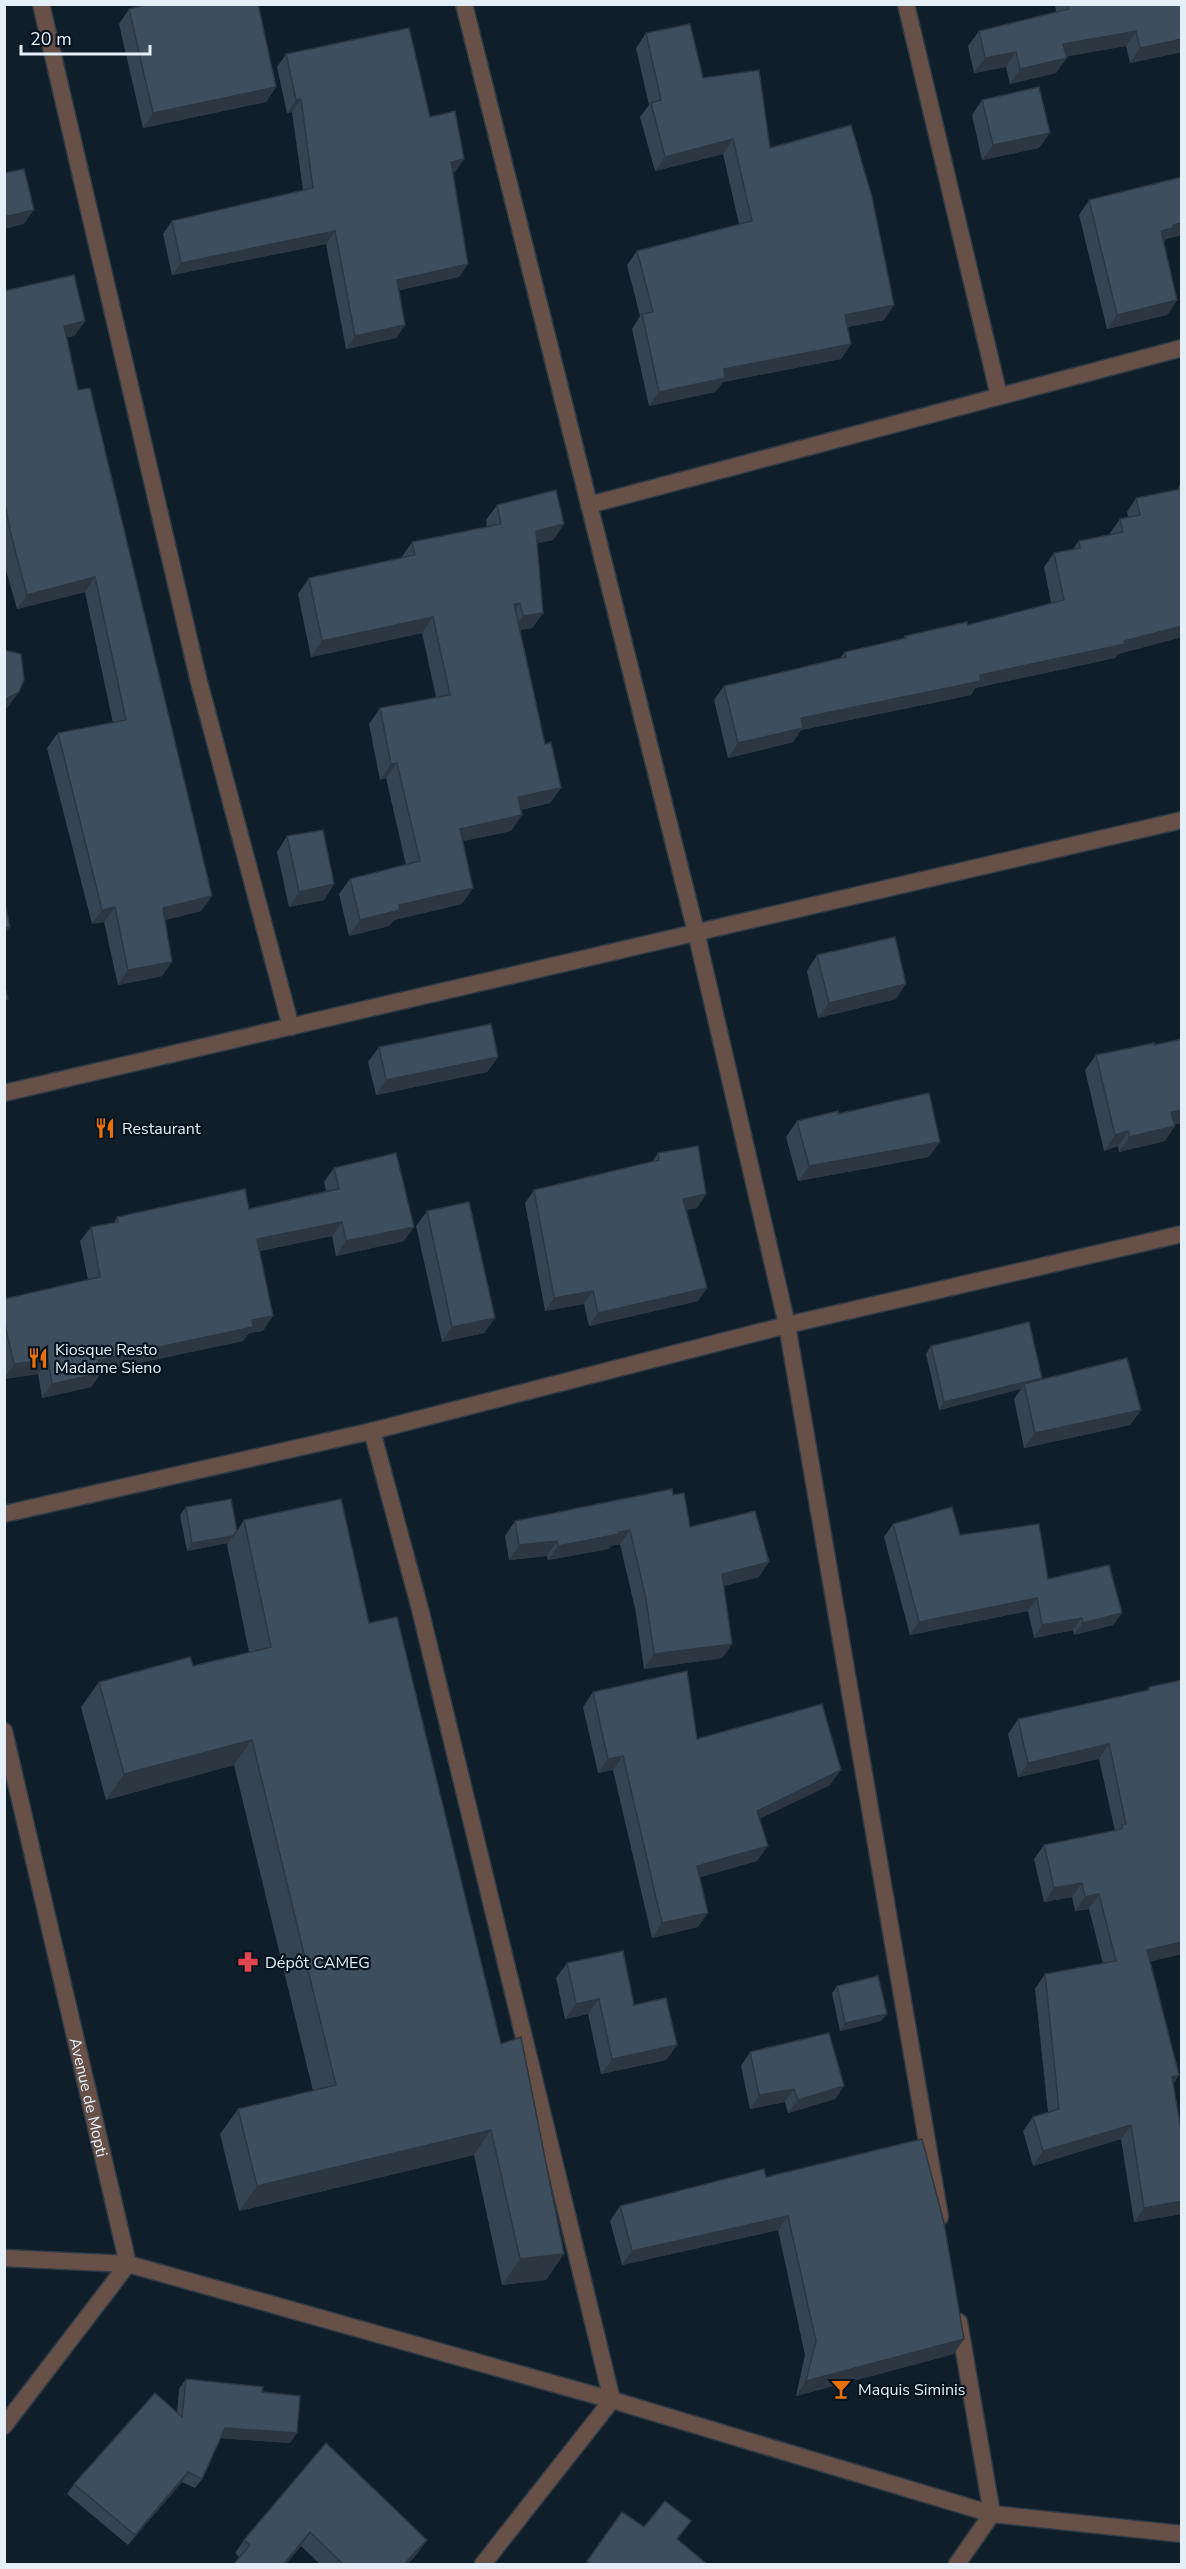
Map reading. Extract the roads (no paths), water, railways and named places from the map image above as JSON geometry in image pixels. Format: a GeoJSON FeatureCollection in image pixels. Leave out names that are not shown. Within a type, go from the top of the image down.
{"type":"FeatureCollection","features":[{"type":"Feature","properties":{"kind":"street"},"geometry":{"type":"LineString","coordinates":[[41,4],[198,678],[291,1027]]}},
{"type":"Feature","properties":{"kind":"street"},"geometry":{"type":"LineString","coordinates":[[464,4],[696,932],[786,1325],[943,2232]]}},
{"type":"Feature","properties":{"kind":"street"},"geometry":{"type":"LineString","coordinates":[[906,4],[999,396]]}},
{"type":"Feature","properties":{"kind":"street"},"geometry":{"type":"LineString","coordinates":[[589,506],[1182,348]]}},
{"type":"Feature","properties":{"kind":"street"},"geometry":{"type":"LineString","coordinates":[[4,1093],[1182,820]]}},
{"type":"Feature","properties":{"kind":"street"},"geometry":{"type":"LineString","coordinates":[[4,1514],[372,1431],[786,1325],[1182,1234]]}},
{"type":"Feature","properties":{"kind":"street"},"geometry":{"type":"LineString","coordinates":[[372,1431],[420,1609],[612,2400]]}},
{"type":"Feature","properties":{"kind":"street","name":"Avenue de Mopti"},"geometry":{"type":"LineString","coordinates":[[4,1731],[128,2264]]}},
{"type":"Feature","properties":{"kind":"street"},"geometry":{"type":"LineString","coordinates":[[4,2258],[128,2264],[612,2400],[992,2514],[1182,2534]]}},
{"type":"Feature","properties":{"kind":"street"},"geometry":{"type":"LineString","coordinates":[[4,2426],[128,2264]]}},
{"type":"Feature","properties":{"kind":"street"},"geometry":{"type":"LineString","coordinates":[[955,2302],[992,2514],[957,2565]]}},
{"type":"Feature","properties":{"kind":"street"},"geometry":{"type":"LineString","coordinates":[[483,2565],[612,2400]]}},
{"type":"Feature","properties":{"kind":"place","name":"Restaurant"},"geometry":{"type":"Point","coordinates":[105,1128]}},
{"type":"Feature","properties":{"kind":"place","name":"Kiosque Resto Madame Sieno"},"geometry":{"type":"Point","coordinates":[38,1358]}},
{"type":"Feature","properties":{"kind":"place","name":"Dépôt CAMEG"},"geometry":{"type":"Point","coordinates":[248,1962]}},
{"type":"Feature","properties":{"kind":"place","name":"Maquis Siminis"},"geometry":{"type":"Point","coordinates":[841,2389]}}]}
